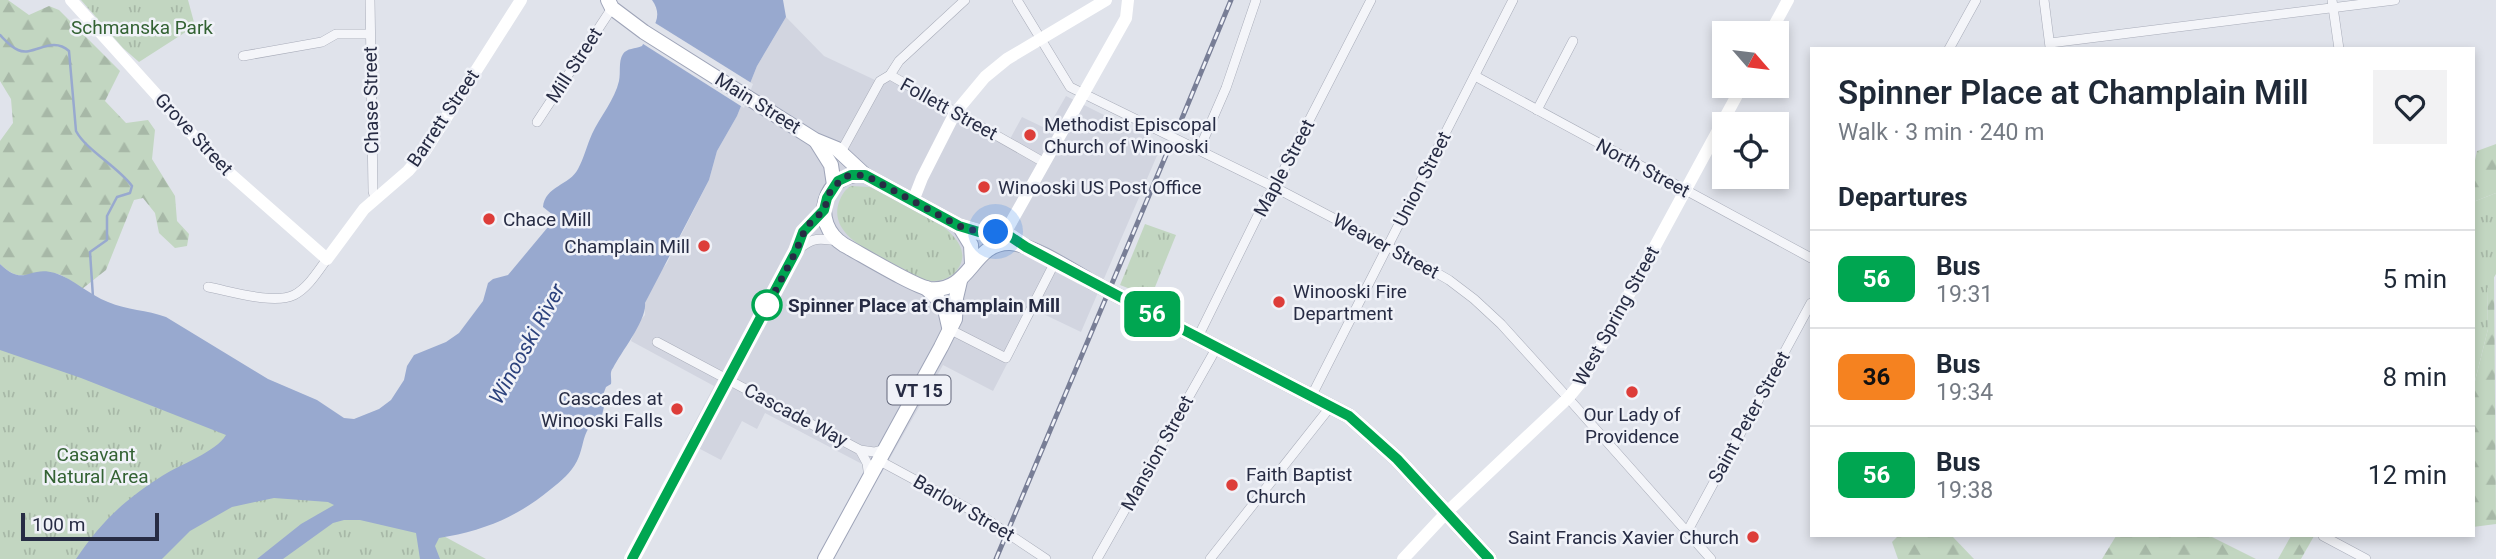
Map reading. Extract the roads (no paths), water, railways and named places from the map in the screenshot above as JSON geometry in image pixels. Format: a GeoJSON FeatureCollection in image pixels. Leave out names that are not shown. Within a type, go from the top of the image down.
{"type":"FeatureCollection","features":[{"type":"Feature","properties":{"kind":"main road","name":"Main Street"},"geometry":{"type":"LineString","coordinates":[[607,3],[626,19],[701,67],[816,140],[841,152],[865,175],[916,197],[959,226],[979,232],[1005,233],[1126,300],[1331,405],[1367,430],[1489,559]]}},
{"type":"Feature","properties":{"kind":"main road","name":"Main Street"},"geometry":{"type":"LineString","coordinates":[[816,140],[831,165],[834,185]]}},
{"type":"Feature","properties":{"kind":"main road"},"geometry":{"type":"LineString","coordinates":[[865,175],[846,176],[834,185],[824,210],[827,228],[838,242],[926,288],[946,309],[949,329]]}},
{"type":"Feature","properties":{"kind":"main road"},"geometry":{"type":"LineString","coordinates":[[959,226],[966,233],[971,245],[972,263]]}},
{"type":"Feature","properties":{"kind":"main road","name":"Main Street"},"geometry":{"type":"LineString","coordinates":[[960,281],[972,263],[999,244],[1015,243],[1026,247]]}},
{"type":"Feature","properties":{"kind":"main road"},"geometry":{"type":"LineString","coordinates":[[926,288],[944,288],[960,281]]}},
{"type":"Feature","properties":{"kind":"main road","name":"VT 15"},"geometry":{"type":"LineString","coordinates":[[825,559],[955,319],[960,281]]}},
{"type":"Feature","properties":{"kind":"street","name":"Grove Street"},"geometry":{"type":"LineString","coordinates":[[71,0],[213,158],[327,258]]}},
{"type":"Feature","properties":{"kind":"street","name":"Chase Street"},"geometry":{"type":"LineString","coordinates":[[370,0],[375,199]]}},
{"type":"Feature","properties":{"kind":"street","name":"Barrett Street"},"geometry":{"type":"LineString","coordinates":[[327,258],[364,209],[408,171],[425,150],[521,0]]}},
{"type":"Feature","properties":{"kind":"street"},"geometry":{"type":"LineString","coordinates":[[841,152],[882,79],[890,75],[896,64],[965,0]]}},
{"type":"Feature","properties":{"kind":"street","name":"Weaver Street"},"geometry":{"type":"LineString","coordinates":[[1017,0],[1070,87],[1388,246],[1449,280],[1474,299],[1501,324],[1711,559]]}},
{"type":"Feature","properties":{"kind":"street"},"geometry":{"type":"LineString","coordinates":[[916,197],[922,178],[955,113],[985,77],[1007,60],[1106,0]]}},
{"type":"Feature","properties":{"kind":"street"},"geometry":{"type":"LineString","coordinates":[[1005,233],[1126,18],[1129,0]]}},
{"type":"Feature","properties":{"kind":"street"},"geometry":{"type":"LineString","coordinates":[[1199,150],[1226,88],[1256,0]]}},
{"type":"Feature","properties":{"kind":"street","name":"Maple Street"},"geometry":{"type":"LineString","coordinates":[[1198,337],[1371,0]]}},
{"type":"Feature","properties":{"kind":"street","name":"Union Street"},"geometry":{"type":"LineString","coordinates":[[1312,395],[1513,0]]}},
{"type":"Feature","properties":{"kind":"street"},"geometry":{"type":"LineString","coordinates":[[1777,21],[1788,0]]}},
{"type":"Feature","properties":{"kind":"street"},"geometry":{"type":"LineString","coordinates":[[1950,47],[1976,0]]}},
{"type":"Feature","properties":{"kind":"street"},"geometry":{"type":"LineString","coordinates":[[2044,0],[2050,46],[2332,4],[2395,0]]}},
{"type":"Feature","properties":{"kind":"street","name":"Mill Street"},"geometry":{"type":"LineString","coordinates":[[537,122],[607,3]]}},
{"type":"Feature","properties":{"kind":"street"},"geometry":{"type":"LineString","coordinates":[[2332,4],[2339,47]]}},
{"type":"Feature","properties":{"kind":"street"},"geometry":{"type":"LineString","coordinates":[[243,56],[322,41],[336,34],[370,34]]}},
{"type":"Feature","properties":{"kind":"street"},"geometry":{"type":"LineString","coordinates":[[1537,110],[1573,41]]}},
{"type":"Feature","properties":{"kind":"street","name":"Follett Street"},"geometry":{"type":"LineString","coordinates":[[890,75],[1045,163]]}},
{"type":"Feature","properties":{"kind":"street","name":"North Street"},"geometry":{"type":"LineString","coordinates":[[1475,76],[1810,257]]}},
{"type":"Feature","properties":{"kind":"street","name":"West Spring Street"},"geometry":{"type":"LineString","coordinates":[[1403,559],[1447,512],[1568,398],[1591,366],[1735,98]]}},
{"type":"Feature","properties":{"kind":"street"},"geometry":{"type":"LineString","coordinates":[[632,559],[796,251],[806,227],[824,210]]}},
{"type":"Feature","properties":{"kind":"street"},"geometry":{"type":"LineString","coordinates":[[796,251],[814,239],[838,242]]}},
{"type":"Feature","properties":{"kind":"street"},"geometry":{"type":"LineString","coordinates":[[208,286],[267,298],[286,298],[303,288],[327,258]]}},
{"type":"Feature","properties":{"kind":"street"},"geometry":{"type":"LineString","coordinates":[[949,329],[1006,358],[1055,262]]}},
{"type":"Feature","properties":{"kind":"street","name":"Saint Peter Street"},"geometry":{"type":"LineString","coordinates":[[1687,532],[1810,305]]}},
{"type":"Feature","properties":{"kind":"street","name":"Cascade Way"},"geometry":{"type":"LineString","coordinates":[[657,342],[860,450],[883,455]]}},
{"type":"Feature","properties":{"kind":"street","name":"Mansion Street"},"geometry":{"type":"LineString","coordinates":[[1097,559],[1217,347]]}},
{"type":"Feature","properties":{"kind":"street"},"geometry":{"type":"LineString","coordinates":[[1210,559],[1331,405]]}},
{"type":"Feature","properties":{"kind":"street","name":"Cascade Way"},"geometry":{"type":"LineString","coordinates":[[860,450],[867,463],[870,480]]}},
{"type":"Feature","properties":{"kind":"street","name":"Barlow Street"},"geometry":{"type":"LineString","coordinates":[[883,455],[981,515],[1046,559]]}},
{"type":"Feature","properties":{"kind":"street"},"geometry":{"type":"LineString","coordinates":[[2325,537],[2366,559]]}},
{"type":"Feature","properties":{"kind":"water","name":"Winooski River"},"geometry":{"type":"Polygon","coordinates":[[[652,0],[783,0],[786,17],[757,66],[737,116],[717,151],[709,180],[645,303],[638,327],[612,370],[611,384],[606,387],[601,400],[604,407],[602,415],[587,431],[577,461],[566,476],[538,499],[512,515],[485,527],[439,538],[435,546],[440,559],[420,559],[416,533],[360,520],[344,520],[333,523],[283,559],[257,559],[301,524],[334,505],[328,502],[274,498],[232,507],[190,531],[162,559],[76,559],[104,523],[125,503],[162,476],[214,447],[226,435],[81,378],[0,350],[0,264],[8,271],[21,275],[46,271],[55,273],[108,302],[166,317],[268,379],[317,400],[344,418],[354,419],[379,409],[391,400],[404,380],[407,366],[414,355],[446,342],[459,333],[483,301],[488,283],[508,275],[553,221],[553,215],[543,207],[545,200],[548,194],[578,169],[592,134],[617,88],[623,54],[642,46],[655,23],[657,12],[652,0]]]}},
{"type":"Feature","properties":{"kind":"waterway"},"geometry":{"type":"LineString","coordinates":[[0,35],[18,50],[30,51],[56,45],[69,51],[76,131],[87,145],[132,186],[130,193],[117,197],[107,216],[107,240],[90,252],[93,297]]}},
{"type":"Feature","properties":{"kind":"railway"},"geometry":{"type":"LineString","coordinates":[[1178,128],[1231,0]]}},
{"type":"Feature","properties":{"kind":"railway"},"geometry":{"type":"LineString","coordinates":[[996,559],[1169,148]]}},
{"type":"Feature","properties":{"kind":"place","name":"Methodist Episcopal Church of Winooski"},"geometry":{"type":"Point","coordinates":[1030,135]}},
{"type":"Feature","properties":{"kind":"place","name":"Winooski US Post Office"},"geometry":{"type":"Point","coordinates":[984,187]}},
{"type":"Feature","properties":{"kind":"place","name":"Chace Mill"},"geometry":{"type":"Point","coordinates":[489,219]}},
{"type":"Feature","properties":{"kind":"place","name":"Champlain Mill"},"geometry":{"type":"Point","coordinates":[704,246]}},
{"type":"Feature","properties":{"kind":"place","name":"Winooski Fire Department"},"geometry":{"type":"Point","coordinates":[1279,302]}},
{"type":"Feature","properties":{"kind":"place","name":"Spinner Place at Champlain Mill"},"geometry":{"type":"Point","coordinates":[767,305]}},
{"type":"Feature","properties":{"kind":"place","name":"Our Lady of Providence"},"geometry":{"type":"Point","coordinates":[1632,392]}},
{"type":"Feature","properties":{"kind":"place","name":"Cascades at Winooski Falls"},"geometry":{"type":"Point","coordinates":[677,409]}},
{"type":"Feature","properties":{"kind":"place","name":"Faith Baptist Church"},"geometry":{"type":"Point","coordinates":[1232,485]}},
{"type":"Feature","properties":{"kind":"place","name":"Saint Francis Xavier Church"},"geometry":{"type":"Point","coordinates":[1753,537]}},
{"type":"Feature","properties":{"kind":"park label","name":"Schmanska Park"},"geometry":{"type":"Point","coordinates":[142,27]}},
{"type":"Feature","properties":{"kind":"park label","name":"Casavant Natural Area"},"geometry":{"type":"Point","coordinates":[96,465]}}]}
